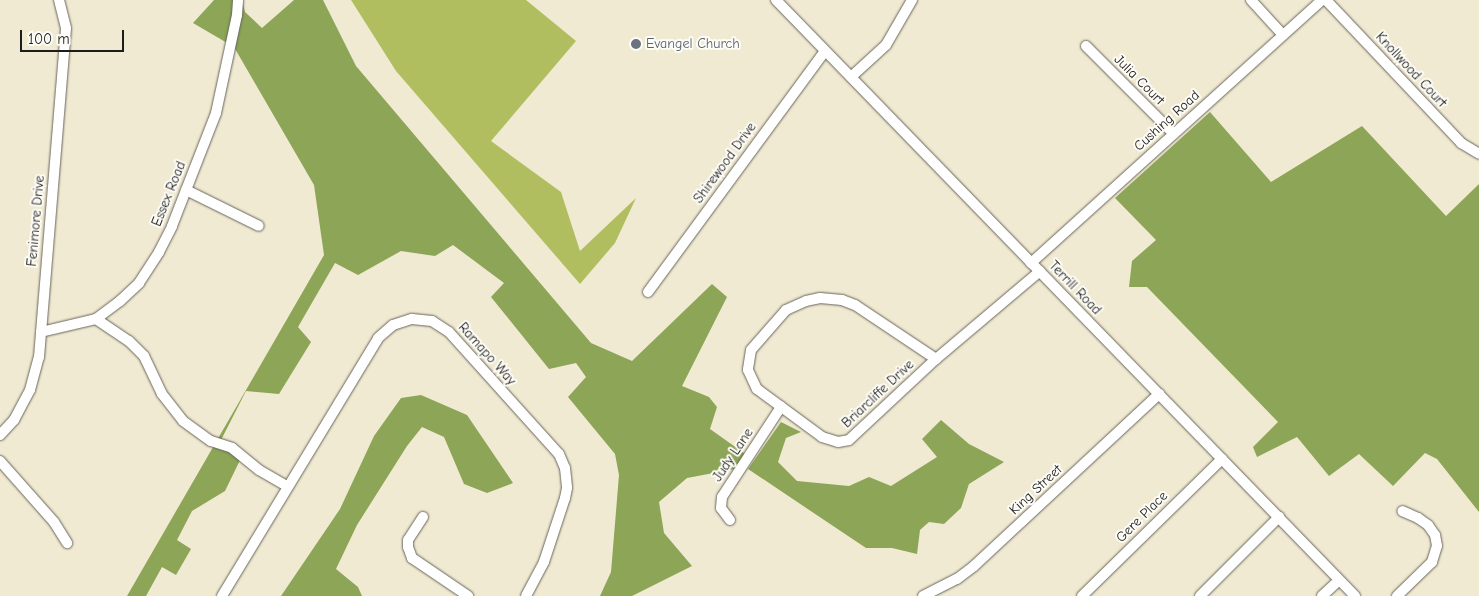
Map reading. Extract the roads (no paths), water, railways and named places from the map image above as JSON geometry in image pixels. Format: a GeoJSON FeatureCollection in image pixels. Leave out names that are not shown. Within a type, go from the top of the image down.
{"type":"FeatureCollection","features":[{"type":"Feature","properties":{"kind":"street","name":"Fenimore Drive"},"geometry":{"type":"LineString","coordinates":[[0,435],[14,420],[30,390],[38,357],[66,28],[58,0]]}},
{"type":"Feature","properties":{"kind":"street","name":"Essex Road"},"geometry":{"type":"LineString","coordinates":[[40,332],[96,319],[120,301],[139,283],[159,252],[216,113],[237,15],[238,0]]}},
{"type":"Feature","properties":{"kind":"street","name":"Terrill Road"},"geometry":{"type":"LineString","coordinates":[[776,0],[1355,596]]}},
{"type":"Feature","properties":{"kind":"street"},"geometry":{"type":"LineString","coordinates":[[851,77],[886,46],[912,0]]}},
{"type":"Feature","properties":{"kind":"street"},"geometry":{"type":"LineString","coordinates":[[1251,0],[1283,35]]}},
{"type":"Feature","properties":{"kind":"street","name":"Cushing Road"},"geometry":{"type":"LineString","coordinates":[[1031,263],[1322,0]]}},
{"type":"Feature","properties":{"kind":"street","name":"Knollwood Court"},"geometry":{"type":"LineString","coordinates":[[1326,0],[1461,143],[1479,154]]}},
{"type":"Feature","properties":{"kind":"street","name":"Julia Court"},"geometry":{"type":"LineString","coordinates":[[1086,46],[1174,134]]}},
{"type":"Feature","properties":{"kind":"street","name":"Shirewood Drive"},"geometry":{"type":"LineString","coordinates":[[648,292],[825,50]]}},
{"type":"Feature","properties":{"kind":"street"},"geometry":{"type":"LineString","coordinates":[[186,190],[260,226]]}},
{"type":"Feature","properties":{"kind":"street","name":"Briarcliffe Drive"},"geometry":{"type":"LineString","coordinates":[[936,359],[855,305],[827,298],[806,301],[786,310],[756,343],[749,356],[748,370],[752,384],[827,440],[838,442],[849,440],[936,359],[1040,271]]}},
{"type":"Feature","properties":{"kind":"street"},"geometry":{"type":"LineString","coordinates":[[96,319],[129,341],[144,356],[162,394],[183,422],[211,441],[232,448],[259,470],[287,486]]}},
{"type":"Feature","properties":{"kind":"street","name":"Ramapo Way"},"geometry":{"type":"LineString","coordinates":[[222,596],[378,338],[389,328],[402,321],[422,319],[437,323],[449,332],[558,454],[565,468],[567,488],[565,498],[544,562],[526,596]]}},
{"type":"Feature","properties":{"kind":"street","name":"King Street"},"geometry":{"type":"LineString","coordinates":[[923,596],[957,578],[974,566],[1159,394]]}},
{"type":"Feature","properties":{"kind":"street","name":"Judy Lane"},"geometry":{"type":"LineString","coordinates":[[730,520],[721,508],[722,497],[781,407]]}},
{"type":"Feature","properties":{"kind":"street","name":"Gere Place"},"geometry":{"type":"LineString","coordinates":[[1082,596],[1222,459]]}},
{"type":"Feature","properties":{"kind":"street"},"geometry":{"type":"LineString","coordinates":[[0,461],[54,522],[66,543]]}},
{"type":"Feature","properties":{"kind":"street"},"geometry":{"type":"LineString","coordinates":[[1397,596],[1432,562],[1437,546],[1435,535],[1428,525],[1402,511]]}},
{"type":"Feature","properties":{"kind":"street"},"geometry":{"type":"LineString","coordinates":[[423,517],[408,540],[409,552],[412,558],[468,596]]}},
{"type":"Feature","properties":{"kind":"street"},"geometry":{"type":"LineString","coordinates":[[1200,596],[1279,517]]}},
{"type":"Feature","properties":{"kind":"street"},"geometry":{"type":"LineString","coordinates":[[1322,596],[1339,580]]}},
{"type":"Feature","properties":{"kind":"place","name":"Evangel Church"},"geometry":{"type":"Point","coordinates":[636,44]}}]}
